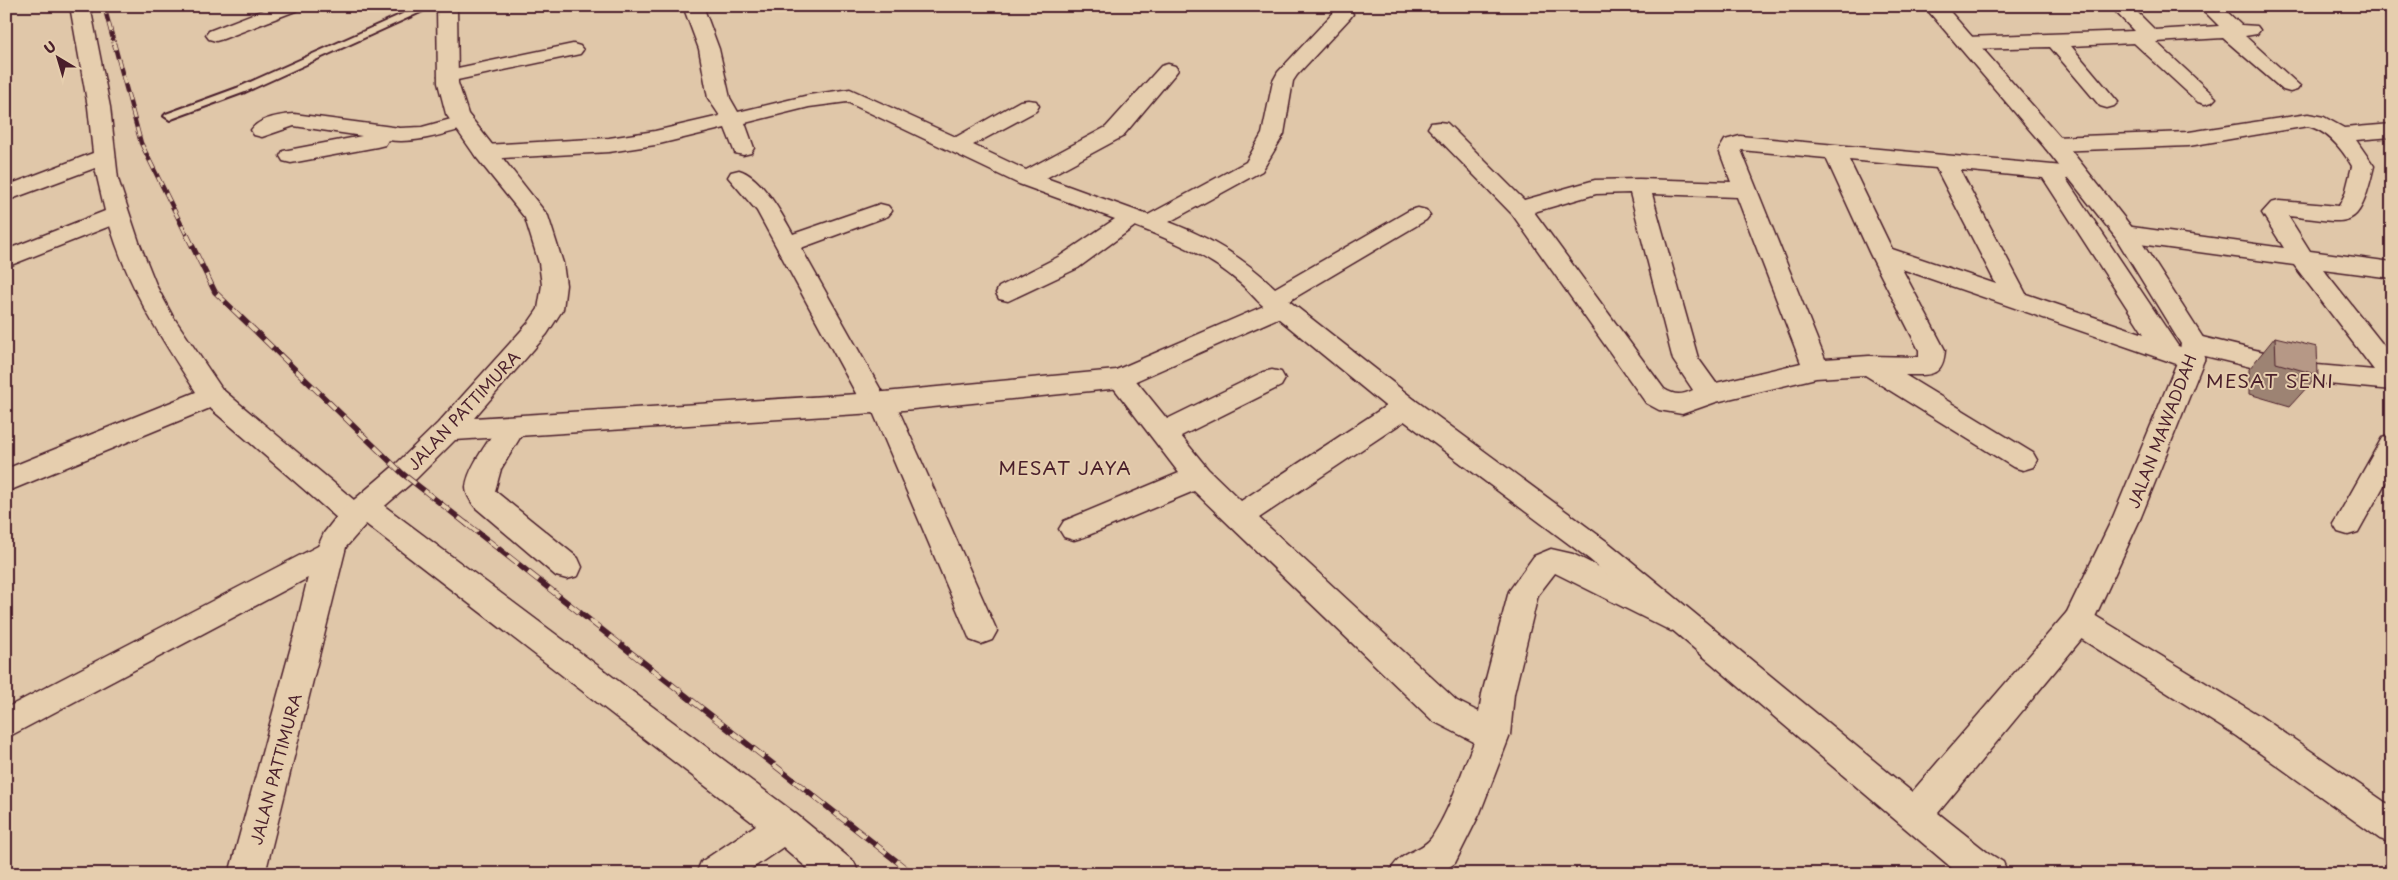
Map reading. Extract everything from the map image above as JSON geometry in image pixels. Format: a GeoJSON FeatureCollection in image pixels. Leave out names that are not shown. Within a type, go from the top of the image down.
{"type":"FeatureCollection","features":[{"type":"Feature","properties":{"kind":"street"},"geometry":{"type":"LineString","coordinates":[[80,6],[99,107],[108,179],[127,242],[145,287],[161,318],[213,396],[360,512],[784,826],[841,874]]}},
{"type":"Feature","properties":{"kind":"street"},"geometry":{"type":"LineString","coordinates":[[216,35],[290,6]]}},
{"type":"Feature","properties":{"kind":"street","name":"JALAN PATTIMURA"},"geometry":{"type":"LineString","coordinates":[[247,874],[320,597],[328,554],[335,540],[360,512],[449,430],[538,328],[550,309],[554,285],[551,264],[536,216],[484,152],[457,114],[448,76],[447,6]]}},
{"type":"Feature","properties":{"kind":"street"},"geometry":{"type":"LineString","coordinates":[[693,6],[709,49],[719,98],[733,120],[742,148]]}},
{"type":"Feature","properties":{"kind":"street","name":"JALAN MAWADDAH"},"geometry":{"type":"LineString","coordinates":[[1914,815],[2078,621],[2127,517],[2185,352],[2124,234],[2063,172],[2054,144],[1934,6]]}},
{"type":"Feature","properties":{"kind":"street"},"geometry":{"type":"LineString","coordinates":[[2120,6],[2144,37],[2205,98]]}},
{"type":"Feature","properties":{"kind":"street"},"geometry":{"type":"LineString","coordinates":[[2209,6],[2238,31],[2290,86]]}},
{"type":"Feature","properties":{"kind":"street"},"geometry":{"type":"LineString","coordinates":[[1008,293],[1069,262],[1143,219],[1254,166],[1273,134],[1283,81],[1288,72],[1343,14]]}},
{"type":"Feature","properties":{"kind":"street"},"geometry":{"type":"LineString","coordinates":[[1966,43],[2144,37],[2238,31]]}},
{"type":"Feature","properties":{"kind":"street"},"geometry":{"type":"LineString","coordinates":[[2055,40],[2108,102]]}},
{"type":"Feature","properties":{"kind":"street"},"geometry":{"type":"LineString","coordinates":[[448,76],[573,50]]}},
{"type":"Feature","properties":{"kind":"street"},"geometry":{"type":"LineString","coordinates":[[1028,178],[1114,132],[1168,70]]}},
{"type":"Feature","properties":{"kind":"street"},"geometry":{"type":"LineString","coordinates":[[484,152],[609,146],[655,138],[809,101],[850,96],[1028,178],[1143,219],[1187,237],[1216,253],[1249,277],[1276,304],[1405,407],[1599,551],[1697,631],[1914,815],[1974,864],[1990,874]]}},
{"type":"Feature","properties":{"kind":"street"},"geometry":{"type":"LineString","coordinates":[[958,145],[1028,106]]}},
{"type":"Feature","properties":{"kind":"street"},"geometry":{"type":"LineString","coordinates":[[262,130],[294,120],[400,135]]}},
{"type":"Feature","properties":{"kind":"street"},"geometry":{"type":"LineString","coordinates":[[2054,144],[2189,140],[2308,120],[2321,122],[2338,135],[2357,155],[2363,166],[2350,211],[2342,214],[2279,208],[2274,212],[2302,258],[2392,375]]}},
{"type":"Feature","properties":{"kind":"street"},"geometry":{"type":"LineString","coordinates":[[291,156],[400,135],[423,133],[462,122]]}},
{"type":"Feature","properties":{"kind":"street"},"geometry":{"type":"LineString","coordinates":[[1439,128],[1520,209],[1655,396],[1665,404],[1678,406],[1710,394],[1816,369],[1869,365],[1926,366],[1931,363],[1932,350],[1882,254],[1834,151]]}},
{"type":"Feature","properties":{"kind":"street"},"geometry":{"type":"LineString","coordinates":[[2338,135],[2392,130]]}},
{"type":"Feature","properties":{"kind":"street"},"geometry":{"type":"LineString","coordinates":[[1816,369],[1744,190],[1730,150],[1733,145],[1740,143],[2063,172],[2185,352]]}},
{"type":"Feature","properties":{"kind":"street"},"geometry":{"type":"LineString","coordinates":[[6,194],[104,157]]}},
{"type":"Feature","properties":{"kind":"street"},"geometry":{"type":"LineString","coordinates":[[1944,162],[2016,299]]}},
{"type":"Feature","properties":{"kind":"street"},"geometry":{"type":"LineString","coordinates":[[739,177],[768,208],[878,402],[981,631]]}},
{"type":"Feature","properties":{"kind":"street"},"geometry":{"type":"LineString","coordinates":[[1520,209],[1595,187],[1639,186],[1744,190]]}},
{"type":"Feature","properties":{"kind":"street"},"geometry":{"type":"LineString","coordinates":[[1639,186],[1686,360],[1710,394]]}},
{"type":"Feature","properties":{"kind":"street"},"geometry":{"type":"LineString","coordinates":[[788,244],[880,211]]}},
{"type":"Feature","properties":{"kind":"street"},"geometry":{"type":"LineString","coordinates":[[6,260],[118,214]]}},
{"type":"Feature","properties":{"kind":"street"},"geometry":{"type":"LineString","coordinates":[[449,430],[878,402],[1120,379],[1276,304],[1418,215]]}},
{"type":"Feature","properties":{"kind":"street"},"geometry":{"type":"LineString","coordinates":[[2124,234],[2392,270]]}},
{"type":"Feature","properties":{"kind":"street"},"geometry":{"type":"LineString","coordinates":[[1882,254],[2016,299],[2185,352],[2318,374],[2392,382]]}},
{"type":"Feature","properties":{"kind":"street"},"geometry":{"type":"LineString","coordinates":[[1869,365],[2023,460]]}},
{"type":"Feature","properties":{"kind":"street"},"geometry":{"type":"LineString","coordinates":[[1120,379],[1198,478],[1445,711],[1475,726]]}},
{"type":"Feature","properties":{"kind":"street"},"geometry":{"type":"LineString","coordinates":[[1162,433],[1272,379]]}},
{"type":"Feature","properties":{"kind":"street"},"geometry":{"type":"LineString","coordinates":[[6,481],[44,463],[213,396]]}},
{"type":"Feature","properties":{"kind":"street"},"geometry":{"type":"LineString","coordinates":[[1239,517],[1405,407]]}},
{"type":"Feature","properties":{"kind":"street"},"geometry":{"type":"LineString","coordinates":[[513,426],[485,473],[481,484],[481,493],[486,500],[567,567]]}},
{"type":"Feature","properties":{"kind":"street"},"geometry":{"type":"LineString","coordinates":[[2348,524],[2392,445]]}},
{"type":"Feature","properties":{"kind":"street"},"geometry":{"type":"LineString","coordinates":[[1074,529],[1198,478]]}},
{"type":"Feature","properties":{"kind":"street"},"geometry":{"type":"LineString","coordinates":[[6,724],[328,554]]}},
{"type":"Feature","properties":{"kind":"street"},"geometry":{"type":"LineString","coordinates":[[1407,874],[1443,851],[1463,813],[1475,726],[1498,694],[1524,592],[1545,564],[1551,561],[1562,562],[1697,631]]}},
{"type":"Feature","properties":{"kind":"street"},"geometry":{"type":"LineString","coordinates":[[2078,621],[2248,726],[2392,827]]}},
{"type":"Feature","properties":{"kind":"street"},"geometry":{"type":"LineString","coordinates":[[714,874],[784,826]]}},
{"type":"Feature","properties":{"kind":"lane"},"geometry":{"type":"LineString","coordinates":[[170,116],[242,90],[429,6]]}},
{"type":"Feature","properties":{"kind":"building"},"geometry":{"type":"Polygon","coordinates":[[[2275,337],[2317,347],[2318,375],[2276,363],[2275,337]]]}},
{"type":"Feature","properties":{"kind":"railway"},"geometry":{"type":"LineString","coordinates":[[104,6],[141,143],[187,236]]}},
{"type":"Feature","properties":{"kind":"railway"},"geometry":{"type":"LineString","coordinates":[[187,235],[215,292],[403,474],[468,525]]}},
{"type":"Feature","properties":{"kind":"railway"},"geometry":{"type":"LineString","coordinates":[[467,524],[913,874]]}},
{"type":"Feature","properties":{"kind":"district","name":"MESAT SENI"},"geometry":{"type":"Point","coordinates":[2270,380]}},
{"type":"Feature","properties":{"kind":"district","name":"MESAT JAYA"},"geometry":{"type":"Point","coordinates":[1065,467]}}]}
